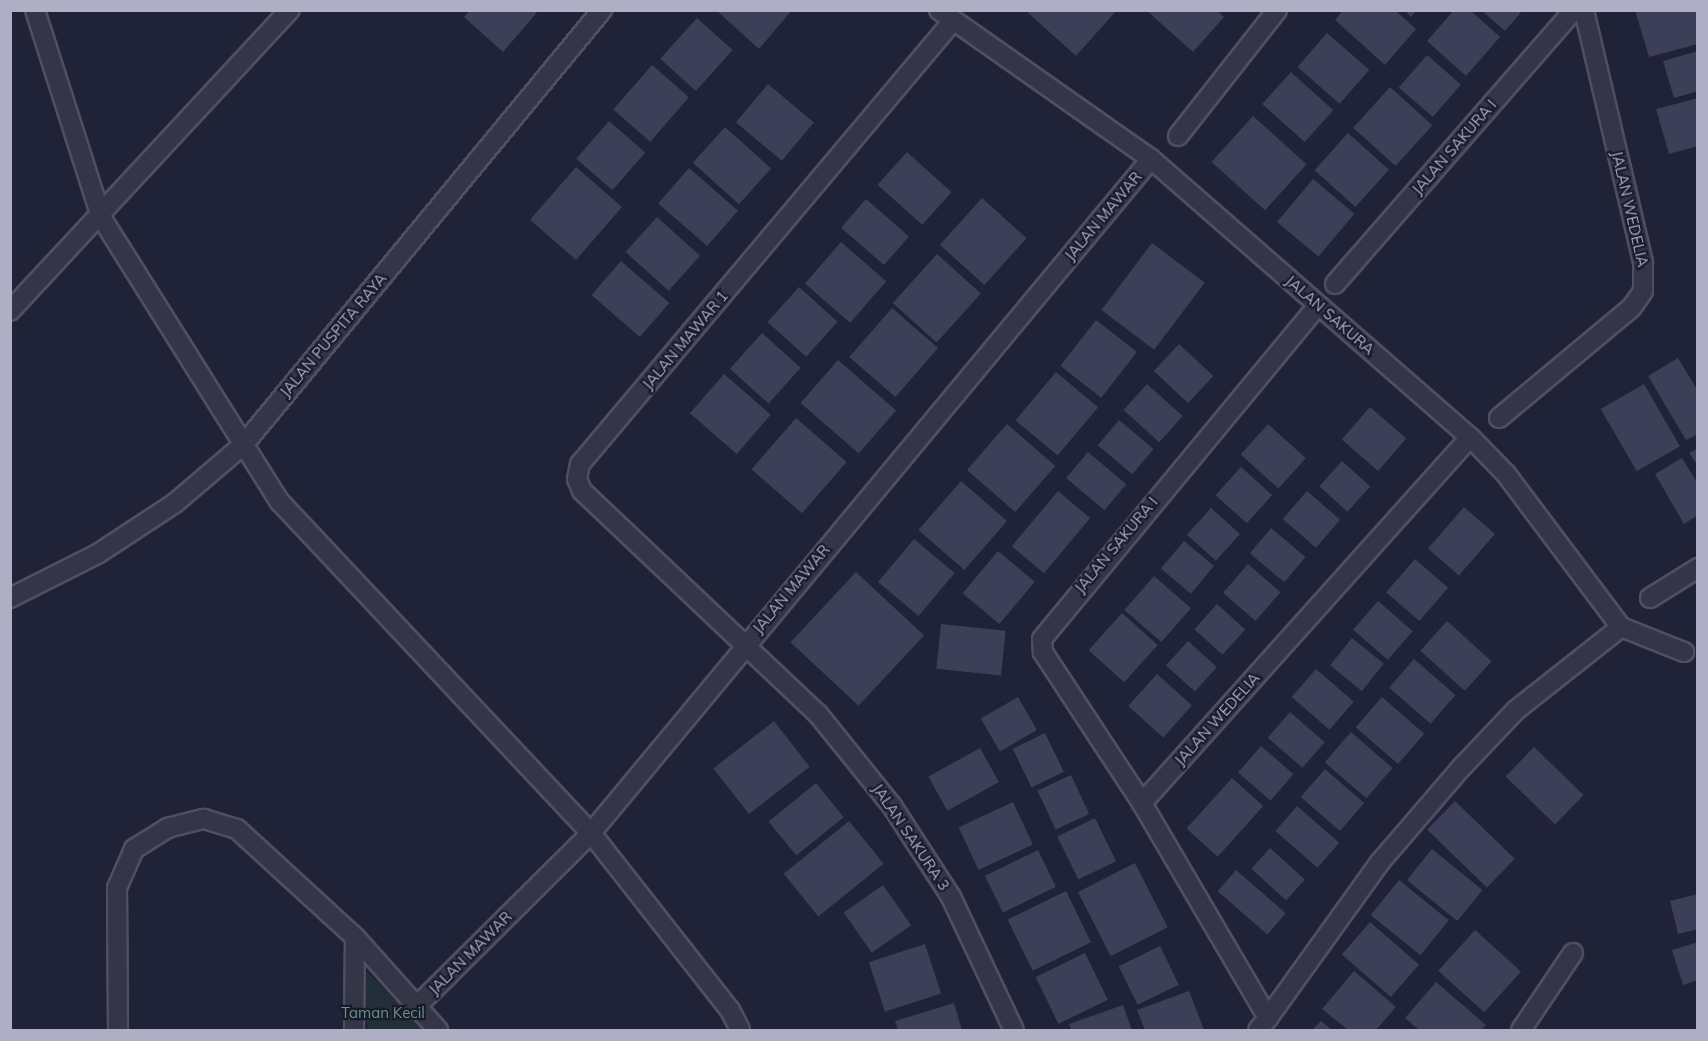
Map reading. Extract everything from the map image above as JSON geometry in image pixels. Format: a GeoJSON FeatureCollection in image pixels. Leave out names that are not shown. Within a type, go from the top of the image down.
{"type":"FeatureCollection","features":[{"type":"Feature","properties":{"kind":"street"},"geometry":{"type":"LineString","coordinates":[[34,10],[101,217],[280,502],[591,833],[730,1010],[740,1030]]}},
{"type":"Feature","properties":{"kind":"street"},"geometry":{"type":"LineString","coordinates":[[10,311],[101,217],[290,10]]}},
{"type":"Feature","properties":{"kind":"street","name":"JALAN PUSPITA RAYA"},"geometry":{"type":"LineString","coordinates":[[10,598],[99,553],[175,503],[243,444],[602,10]]}},
{"type":"Feature","properties":{"kind":"street"},"geometry":{"type":"LineString","coordinates":[[1178,136],[1278,10]]}},
{"type":"Feature","properties":{"kind":"street","name":"JALAN SAKURA I"},"geometry":{"type":"LineString","coordinates":[[1335,284],[1574,10]]}},
{"type":"Feature","properties":{"kind":"street","name":"JALAN WEDELIA"},"geometry":{"type":"LineString","coordinates":[[1499,418],[1632,308],[1643,291],[1643,262],[1584,10]]}},
{"type":"Feature","properties":{"kind":"street","name":"JALAN SAKURA"},"geometry":{"type":"LineString","coordinates":[[946,16],[1151,159],[1470,437],[1506,474],[1621,627]]}},
{"type":"Feature","properties":{"kind":"street","name":"JALAN MAWAR 1"},"geometry":{"type":"LineString","coordinates":[[746,643],[582,490],[577,472],[946,16]]}},
{"type":"Feature","properties":{"kind":"street","name":"JALAN MAWAR"},"geometry":{"type":"LineString","coordinates":[[417,1006],[591,833],[746,643],[1151,159]]}},
{"type":"Feature","properties":{"kind":"street","name":"JALAN SAKURA I"},"geometry":{"type":"LineString","coordinates":[[1142,803],[1042,652],[1042,639],[1318,305]]}},
{"type":"Feature","properties":{"kind":"street","name":"JALAN WEDELIA"},"geometry":{"type":"LineString","coordinates":[[1142,803],[1470,437]]}},
{"type":"Feature","properties":{"kind":"street"},"geometry":{"type":"LineString","coordinates":[[1650,598],[1698,568]]}},
{"type":"Feature","properties":{"kind":"street"},"geometry":{"type":"LineString","coordinates":[[1142,803],[1263,1024],[1374,869],[1461,768],[1516,710],[1621,627],[1684,652]]}},
{"type":"Feature","properties":{"kind":"street","name":"JALAN SAKURA 3"},"geometry":{"type":"LineString","coordinates":[[746,643],[818,714],[892,806],[951,897],[1014,1030]]}},
{"type":"Feature","properties":{"kind":"street"},"geometry":{"type":"LineString","coordinates":[[118,1030],[117,888],[134,849],[167,828],[204,819],[237,829],[355,937],[438,1030]]}},
{"type":"Feature","properties":{"kind":"street"},"geometry":{"type":"LineString","coordinates":[[354,1030],[355,937]]}},
{"type":"Feature","properties":{"kind":"street"},"geometry":{"type":"LineString","coordinates":[[1521,1030],[1573,953]]}},
{"type":"Feature","properties":{"kind":"green space","name":"Taman Kecil"},"geometry":{"type":"Polygon","coordinates":[[[361,966],[425,1030],[368,1030],[361,966]]]}},
{"type":"Feature","properties":{"kind":"building"},"geometry":{"type":"Polygon","coordinates":[[[470,10],[539,10],[503,52],[464,17],[470,10]]]}},
{"type":"Feature","properties":{"kind":"building"},"geometry":{"type":"Polygon","coordinates":[[[716,10],[792,10],[759,49],[716,10]]]}},
{"type":"Feature","properties":{"kind":"building"},"geometry":{"type":"Polygon","coordinates":[[[1025,10],[1117,10],[1076,56],[1025,10]]]}},
{"type":"Feature","properties":{"kind":"building"},"geometry":{"type":"Polygon","coordinates":[[[1146,10],[1216,10],[1224,17],[1193,52],[1146,10]]]}},
{"type":"Feature","properties":{"kind":"building"},"geometry":{"type":"Polygon","coordinates":[[[1343,10],[1395,10],[1416,29],[1385,65],[1335,20],[1343,10]]]}},
{"type":"Feature","properties":{"kind":"building"},"geometry":{"type":"Polygon","coordinates":[[[1404,10],[1417,10],[1411,17],[1404,10]]]}},
{"type":"Feature","properties":{"kind":"building"},"geometry":{"type":"Polygon","coordinates":[[[1454,10],[1470,10],[1500,37],[1466,76],[1427,41],[1454,10]]]}},
{"type":"Feature","properties":{"kind":"building"},"geometry":{"type":"Polygon","coordinates":[[[1481,10],[1523,10],[1505,31],[1481,10]]]}},
{"type":"Feature","properties":{"kind":"building"},"geometry":{"type":"Polygon","coordinates":[[[1635,10],[1697,10],[1698,44],[1649,57],[1635,10]]]}},
{"type":"Feature","properties":{"kind":"building"},"geometry":{"type":"Polygon","coordinates":[[[697,18],[733,50],[696,91],[660,59],[697,18]]]}},
{"type":"Feature","properties":{"kind":"building"},"geometry":{"type":"Polygon","coordinates":[[[1327,33],[1369,70],[1340,104],[1297,67],[1327,33]]]}},
{"type":"Feature","properties":{"kind":"building"},"geometry":{"type":"Polygon","coordinates":[[[1698,51],[1698,91],[1674,98],[1663,61],[1698,51]]]}},
{"type":"Feature","properties":{"kind":"building"},"geometry":{"type":"Polygon","coordinates":[[[1427,55],[1461,85],[1433,117],[1399,87],[1427,55]]]}},
{"type":"Feature","properties":{"kind":"building"},"geometry":{"type":"Polygon","coordinates":[[[652,65],[689,97],[650,142],[613,110],[652,65]]]}},
{"type":"Feature","properties":{"kind":"building"},"geometry":{"type":"Polygon","coordinates":[[[1291,72],[1333,110],[1305,142],[1262,104],[1291,72]]]}},
{"type":"Feature","properties":{"kind":"building"},"geometry":{"type":"Polygon","coordinates":[[[768,84],[814,123],[782,161],[736,122],[768,84]]]}},
{"type":"Feature","properties":{"kind":"building"},"geometry":{"type":"Polygon","coordinates":[[[1390,87],[1432,125],[1396,166],[1353,128],[1390,87]]]}},
{"type":"Feature","properties":{"kind":"building"},"geometry":{"type":"Polygon","coordinates":[[[1698,98],[1698,146],[1669,154],[1656,109],[1698,98]]]}},
{"type":"Feature","properties":{"kind":"building"},"geometry":{"type":"Polygon","coordinates":[[[1253,116],[1307,164],[1265,210],[1212,162],[1253,116]]]}},
{"type":"Feature","properties":{"kind":"building"},"geometry":{"type":"Polygon","coordinates":[[[609,121],[645,152],[612,190],[576,159],[609,121]]]}},
{"type":"Feature","properties":{"kind":"building"},"geometry":{"type":"Polygon","coordinates":[[[725,127],[771,168],[739,204],[693,163],[725,127]]]}},
{"type":"Feature","properties":{"kind":"building"},"geometry":{"type":"Polygon","coordinates":[[[1348,133],[1389,170],[1355,207],[1315,170],[1348,133]]]}},
{"type":"Feature","properties":{"kind":"building"},"geometry":{"type":"Polygon","coordinates":[[[907,152],[952,192],[922,225],[878,185],[907,152]]]}},
{"type":"Feature","properties":{"kind":"building"},"geometry":{"type":"Polygon","coordinates":[[[576,167],[622,207],[576,260],[530,220],[576,167]]]}},
{"type":"Feature","properties":{"kind":"building"},"geometry":{"type":"Polygon","coordinates":[[[689,168],[738,211],[707,246],[658,203],[689,168]]]}},
{"type":"Feature","properties":{"kind":"building"},"geometry":{"type":"Polygon","coordinates":[[[1313,179],[1354,214],[1318,257],[1277,222],[1313,179]]]}},
{"type":"Feature","properties":{"kind":"building"},"geometry":{"type":"Polygon","coordinates":[[[982,198],[1027,238],[984,285],[940,245],[982,198]]]}},
{"type":"Feature","properties":{"kind":"building"},"geometry":{"type":"Polygon","coordinates":[[[866,199],[909,236],[884,265],[841,228],[866,199]]]}},
{"type":"Feature","properties":{"kind":"building"},"geometry":{"type":"Polygon","coordinates":[[[657,217],[700,256],[669,291],[626,252],[657,217]]]}},
{"type":"Feature","properties":{"kind":"building"},"geometry":{"type":"Polygon","coordinates":[[[841,242],[886,281],[850,323],[805,284],[841,242]]]}},
{"type":"Feature","properties":{"kind":"building"},"geometry":{"type":"Polygon","coordinates":[[[1152,243],[1205,283],[1154,350],[1101,310],[1152,243]]]}},
{"type":"Feature","properties":{"kind":"building"},"geometry":{"type":"Polygon","coordinates":[[[937,254],[981,293],[937,343],[893,303],[937,254]]]}},
{"type":"Feature","properties":{"kind":"building"},"geometry":{"type":"Polygon","coordinates":[[[621,261],[669,303],[640,337],[591,295],[621,261]]]}},
{"type":"Feature","properties":{"kind":"building"},"geometry":{"type":"Polygon","coordinates":[[[799,287],[838,322],[806,357],[768,322],[799,287]]]}},
{"type":"Feature","properties":{"kind":"building"},"geometry":{"type":"Polygon","coordinates":[[[892,308],[938,348],[895,397],[849,357],[892,308]]]}},
{"type":"Feature","properties":{"kind":"building"},"geometry":{"type":"Polygon","coordinates":[[[1096,320],[1137,352],[1101,398],[1060,366],[1096,320]]]}},
{"type":"Feature","properties":{"kind":"building"},"geometry":{"type":"Polygon","coordinates":[[[762,333],[801,368],[769,403],[730,369],[762,333]]]}},
{"type":"Feature","properties":{"kind":"building"},"geometry":{"type":"Polygon","coordinates":[[[1179,344],[1213,376],[1188,403],[1154,371],[1179,344]]]}},
{"type":"Feature","properties":{"kind":"building"},"geometry":{"type":"Polygon","coordinates":[[[1678,358],[1698,391],[1698,434],[1686,440],[1648,376],[1678,358]]]}},
{"type":"Feature","properties":{"kind":"building"},"geometry":{"type":"Polygon","coordinates":[[[838,360],[896,411],[859,454],[801,403],[838,360]]]}},
{"type":"Feature","properties":{"kind":"building"},"geometry":{"type":"Polygon","coordinates":[[[1056,372],[1098,407],[1058,456],[1016,420],[1056,372]]]}},
{"type":"Feature","properties":{"kind":"building"},"geometry":{"type":"Polygon","coordinates":[[[724,374],[771,415],[737,454],[690,413],[724,374]]]}},
{"type":"Feature","properties":{"kind":"building"},"geometry":{"type":"Polygon","coordinates":[[[1147,384],[1183,416],[1159,442],[1124,410],[1147,384]]]}},
{"type":"Feature","properties":{"kind":"building"},"geometry":{"type":"Polygon","coordinates":[[[1644,384],[1680,446],[1637,471],[1601,409],[1644,384]]]}},
{"type":"Feature","properties":{"kind":"building"},"geometry":{"type":"Polygon","coordinates":[[[1370,407],[1406,438],[1378,471],[1342,439],[1370,407]]]}},
{"type":"Feature","properties":{"kind":"building"},"geometry":{"type":"Polygon","coordinates":[[[796,418],[847,462],[802,513],[751,469],[796,418]]]}},
{"type":"Feature","properties":{"kind":"building"},"geometry":{"type":"Polygon","coordinates":[[[1119,420],[1153,449],[1132,474],[1098,445],[1119,420]]]}},
{"type":"Feature","properties":{"kind":"building"},"geometry":{"type":"Polygon","coordinates":[[[1007,424],[1055,466],[1015,512],[967,470],[1007,424]]]}},
{"type":"Feature","properties":{"kind":"building"},"geometry":{"type":"Polygon","coordinates":[[[1268,424],[1306,458],[1278,489],[1241,454],[1268,424]]]}},
{"type":"Feature","properties":{"kind":"building"},"geometry":{"type":"Polygon","coordinates":[[[1698,448],[1698,466],[1689,453],[1698,448]]]}},
{"type":"Feature","properties":{"kind":"building"},"geometry":{"type":"Polygon","coordinates":[[[1088,452],[1126,484],[1104,510],[1066,478],[1088,452]]]}},
{"type":"Feature","properties":{"kind":"building"},"geometry":{"type":"Polygon","coordinates":[[[1682,458],[1698,484],[1698,515],[1684,524],[1655,474],[1682,458]]]}},
{"type":"Feature","properties":{"kind":"building"},"geometry":{"type":"Polygon","coordinates":[[[1342,461],[1370,486],[1347,512],[1319,486],[1342,461]]]}},
{"type":"Feature","properties":{"kind":"building"},"geometry":{"type":"Polygon","coordinates":[[[1241,467],[1272,495],[1247,523],[1216,495],[1241,467]]]}},
{"type":"Feature","properties":{"kind":"building"},"geometry":{"type":"Polygon","coordinates":[[[961,481],[1007,521],[964,570],[918,530],[961,481]]]}},
{"type":"Feature","properties":{"kind":"building"},"geometry":{"type":"Polygon","coordinates":[[[1058,491],[1090,518],[1044,573],[1012,546],[1058,491]]]}},
{"type":"Feature","properties":{"kind":"building"},"geometry":{"type":"Polygon","coordinates":[[[1307,491],[1340,520],[1316,548],[1283,519],[1307,491]]]}},
{"type":"Feature","properties":{"kind":"building"},"geometry":{"type":"Polygon","coordinates":[[[1464,507],[1495,534],[1459,575],[1428,549],[1464,507]]]}},
{"type":"Feature","properties":{"kind":"building"},"geometry":{"type":"Polygon","coordinates":[[[1211,508],[1240,534],[1216,561],[1187,535],[1211,508]]]}},
{"type":"Feature","properties":{"kind":"building"},"geometry":{"type":"Polygon","coordinates":[[[1271,528],[1305,557],[1284,582],[1250,553],[1271,528]]]}},
{"type":"Feature","properties":{"kind":"building"},"geometry":{"type":"Polygon","coordinates":[[[914,539],[955,573],[919,616],[878,582],[914,539]]]}},
{"type":"Feature","properties":{"kind":"building"},"geometry":{"type":"Polygon","coordinates":[[[1184,541],[1214,566],[1191,594],[1161,569],[1184,541]]]}},
{"type":"Feature","properties":{"kind":"building"},"geometry":{"type":"Polygon","coordinates":[[[998,551],[1035,582],[999,624],[963,593],[998,551]]]}},
{"type":"Feature","properties":{"kind":"building"},"geometry":{"type":"Polygon","coordinates":[[[1415,559],[1448,588],[1419,621],[1386,592],[1415,559]]]}},
{"type":"Feature","properties":{"kind":"building"},"geometry":{"type":"Polygon","coordinates":[[[1248,564],[1280,592],[1256,621],[1223,593],[1248,564]]]}},
{"type":"Feature","properties":{"kind":"building"},"geometry":{"type":"Polygon","coordinates":[[[856,572],[924,635],[859,706],[791,642],[856,572]]]}},
{"type":"Feature","properties":{"kind":"building"},"geometry":{"type":"Polygon","coordinates":[[[1154,576],[1191,608],[1161,642],[1124,610],[1154,576]]]}},
{"type":"Feature","properties":{"kind":"building"},"geometry":{"type":"Polygon","coordinates":[[[1378,601],[1413,631],[1388,660],[1353,630],[1378,601]]]}},
{"type":"Feature","properties":{"kind":"building"},"geometry":{"type":"Polygon","coordinates":[[[1217,604],[1245,629],[1222,655],[1194,629],[1217,604]]]}},
{"type":"Feature","properties":{"kind":"building"},"geometry":{"type":"Polygon","coordinates":[[[1122,613],[1158,645],[1124,682],[1089,650],[1122,613]]]}},
{"type":"Feature","properties":{"kind":"building"},"geometry":{"type":"Polygon","coordinates":[[[1447,621],[1492,661],[1465,691],[1420,651],[1447,621]]]}},
{"type":"Feature","properties":{"kind":"building"},"geometry":{"type":"Polygon","coordinates":[[[941,624],[1006,631],[1001,676],[936,669],[941,624]]]}},
{"type":"Feature","properties":{"kind":"building"},"geometry":{"type":"Polygon","coordinates":[[[1352,638],[1384,664],[1362,691],[1330,665],[1352,638]]]}},
{"type":"Feature","properties":{"kind":"building"},"geometry":{"type":"Polygon","coordinates":[[[1188,641],[1217,667],[1195,692],[1166,666],[1188,641]]]}},
{"type":"Feature","properties":{"kind":"building"},"geometry":{"type":"Polygon","coordinates":[[[1414,659],[1456,695],[1431,724],[1389,688],[1414,659]]]}},
{"type":"Feature","properties":{"kind":"building"},"geometry":{"type":"Polygon","coordinates":[[[1316,669],[1354,702],[1329,730],[1292,697],[1316,669]]]}},
{"type":"Feature","properties":{"kind":"building"},"geometry":{"type":"Polygon","coordinates":[[[1157,674],[1192,705],[1163,737],[1128,706],[1157,674]]]}},
{"type":"Feature","properties":{"kind":"building"},"geometry":{"type":"Polygon","coordinates":[[[1018,697],[1037,730],[1000,751],[981,718],[1018,697]]]}},
{"type":"Feature","properties":{"kind":"building"},"geometry":{"type":"Polygon","coordinates":[[[1382,697],[1424,734],[1398,764],[1356,727],[1382,697]]]}},
{"type":"Feature","properties":{"kind":"building"},"geometry":{"type":"Polygon","coordinates":[[[1290,712],[1325,742],[1302,768],[1268,738],[1290,712]]]}},
{"type":"Feature","properties":{"kind":"building"},"geometry":{"type":"Polygon","coordinates":[[[774,721],[810,767],[749,814],[713,768],[774,721]]]}},
{"type":"Feature","properties":{"kind":"building"},"geometry":{"type":"Polygon","coordinates":[[[1351,732],[1393,768],[1366,798],[1325,762],[1351,732]]]}},
{"type":"Feature","properties":{"kind":"building"},"geometry":{"type":"Polygon","coordinates":[[[1045,733],[1064,772],[1031,787],[1013,749],[1045,733]]]}},
{"type":"Feature","properties":{"kind":"building"},"geometry":{"type":"Polygon","coordinates":[[[1261,746],[1293,774],[1270,801],[1238,772],[1261,746]]]}},
{"type":"Feature","properties":{"kind":"building"},"geometry":{"type":"Polygon","coordinates":[[[1534,747],[1584,795],[1555,824],[1506,776],[1534,747]]]}},
{"type":"Feature","properties":{"kind":"building"},"geometry":{"type":"Polygon","coordinates":[[[980,748],[999,782],[947,811],[928,777],[980,748]]]}},
{"type":"Feature","properties":{"kind":"building"},"geometry":{"type":"Polygon","coordinates":[[[1325,769],[1364,803],[1340,831],[1301,797],[1325,769]]]}},
{"type":"Feature","properties":{"kind":"building"},"geometry":{"type":"Polygon","coordinates":[[[1071,775],[1089,814],[1056,830],[1037,791],[1071,775]]]}},
{"type":"Feature","properties":{"kind":"building"},"geometry":{"type":"Polygon","coordinates":[[[1232,778],[1263,806],[1218,857],[1186,829],[1232,778]]]}},
{"type":"Feature","properties":{"kind":"building"},"geometry":{"type":"Polygon","coordinates":[[[816,783],[844,817],[796,856],[769,821],[816,783]]]}},
{"type":"Feature","properties":{"kind":"building"},"geometry":{"type":"Polygon","coordinates":[[[1455,801],[1515,859],[1487,887],[1427,830],[1455,801]]]}},
{"type":"Feature","properties":{"kind":"building"},"geometry":{"type":"Polygon","coordinates":[[[1013,802],[1033,845],[978,870],[959,827],[1013,802]]]}},
{"type":"Feature","properties":{"kind":"building"},"geometry":{"type":"Polygon","coordinates":[[[1297,806],[1339,843],[1318,868],[1275,831],[1297,806]]]}},
{"type":"Feature","properties":{"kind":"building"},"geometry":{"type":"Polygon","coordinates":[[[1095,818],[1116,861],[1078,880],[1057,836],[1095,818]]]}},
{"type":"Feature","properties":{"kind":"building"},"geometry":{"type":"Polygon","coordinates":[[[849,821],[884,864],[818,917],[784,874],[849,821]]]}},
{"type":"Feature","properties":{"kind":"building"},"geometry":{"type":"Polygon","coordinates":[[[1270,848],[1305,879],[1286,900],[1251,869],[1270,848]]]}},
{"type":"Feature","properties":{"kind":"building"},"geometry":{"type":"Polygon","coordinates":[[[1432,849],[1483,890],[1457,921],[1407,880],[1432,849]]]}},
{"type":"Feature","properties":{"kind":"building"},"geometry":{"type":"Polygon","coordinates":[[[1038,850],[1056,887],[1003,913],[985,876],[1038,850]]]}},
{"type":"Feature","properties":{"kind":"building"},"geometry":{"type":"Polygon","coordinates":[[[1135,863],[1168,927],[1111,956],[1078,892],[1135,863]]]}},
{"type":"Feature","properties":{"kind":"building"},"geometry":{"type":"Polygon","coordinates":[[[1236,870],[1286,913],[1267,934],[1218,891],[1236,870]]]}},
{"type":"Feature","properties":{"kind":"building"},"geometry":{"type":"Polygon","coordinates":[[[1399,880],[1449,920],[1420,955],[1371,915],[1399,880]]]}},
{"type":"Feature","properties":{"kind":"building"},"geometry":{"type":"Polygon","coordinates":[[[883,885],[911,925],[872,953],[844,913],[883,885]]]}},
{"type":"Feature","properties":{"kind":"building"},"geometry":{"type":"Polygon","coordinates":[[[1066,891],[1091,942],[1033,971],[1008,919],[1066,891]]]}},
{"type":"Feature","properties":{"kind":"building"},"geometry":{"type":"Polygon","coordinates":[[[1698,894],[1698,929],[1678,934],[1670,901],[1698,894]]]}},
{"type":"Feature","properties":{"kind":"building"},"geometry":{"type":"Polygon","coordinates":[[[1370,922],[1419,965],[1391,997],[1342,954],[1370,922]]]}},
{"type":"Feature","properties":{"kind":"building"},"geometry":{"type":"Polygon","coordinates":[[[1475,930],[1521,971],[1484,1012],[1438,971],[1475,930]]]}},
{"type":"Feature","properties":{"kind":"building"},"geometry":{"type":"Polygon","coordinates":[[[1698,942],[1698,980],[1683,985],[1672,950],[1698,942]]]}},
{"type":"Feature","properties":{"kind":"building"},"geometry":{"type":"Polygon","coordinates":[[[925,944],[941,993],[885,1012],[869,962],[925,944]]]}},
{"type":"Feature","properties":{"kind":"building"},"geometry":{"type":"Polygon","coordinates":[[[1160,946],[1179,985],[1138,1005],[1119,966],[1160,946]]]}},
{"type":"Feature","properties":{"kind":"building"},"geometry":{"type":"Polygon","coordinates":[[[1085,953],[1108,1000],[1058,1024],[1036,977],[1085,953]]]}},
{"type":"Feature","properties":{"kind":"building"},"geometry":{"type":"Polygon","coordinates":[[[1354,971],[1396,1007],[1376,1030],[1348,1030],[1322,1009],[1354,971]]]}},
{"type":"Feature","properties":{"kind":"building"},"geometry":{"type":"Polygon","coordinates":[[[1436,982],[1486,1025],[1481,1030],[1419,1030],[1405,1018],[1436,982]]]}},
{"type":"Feature","properties":{"kind":"building"},"geometry":{"type":"Polygon","coordinates":[[[1189,991],[1204,1030],[1145,1030],[1137,1010],[1189,991]]]}},
{"type":"Feature","properties":{"kind":"building"},"geometry":{"type":"Polygon","coordinates":[[[954,1003],[962,1030],[898,1030],[895,1021],[954,1003]]]}},
{"type":"Feature","properties":{"kind":"building"},"geometry":{"type":"Polygon","coordinates":[[[1123,1005],[1132,1030],[1071,1030],[1069,1024],[1123,1005]]]}},
{"type":"Feature","properties":{"kind":"building"},"geometry":{"type":"Polygon","coordinates":[[[1321,1021],[1332,1030],[1312,1030],[1321,1021]]]}}]}
